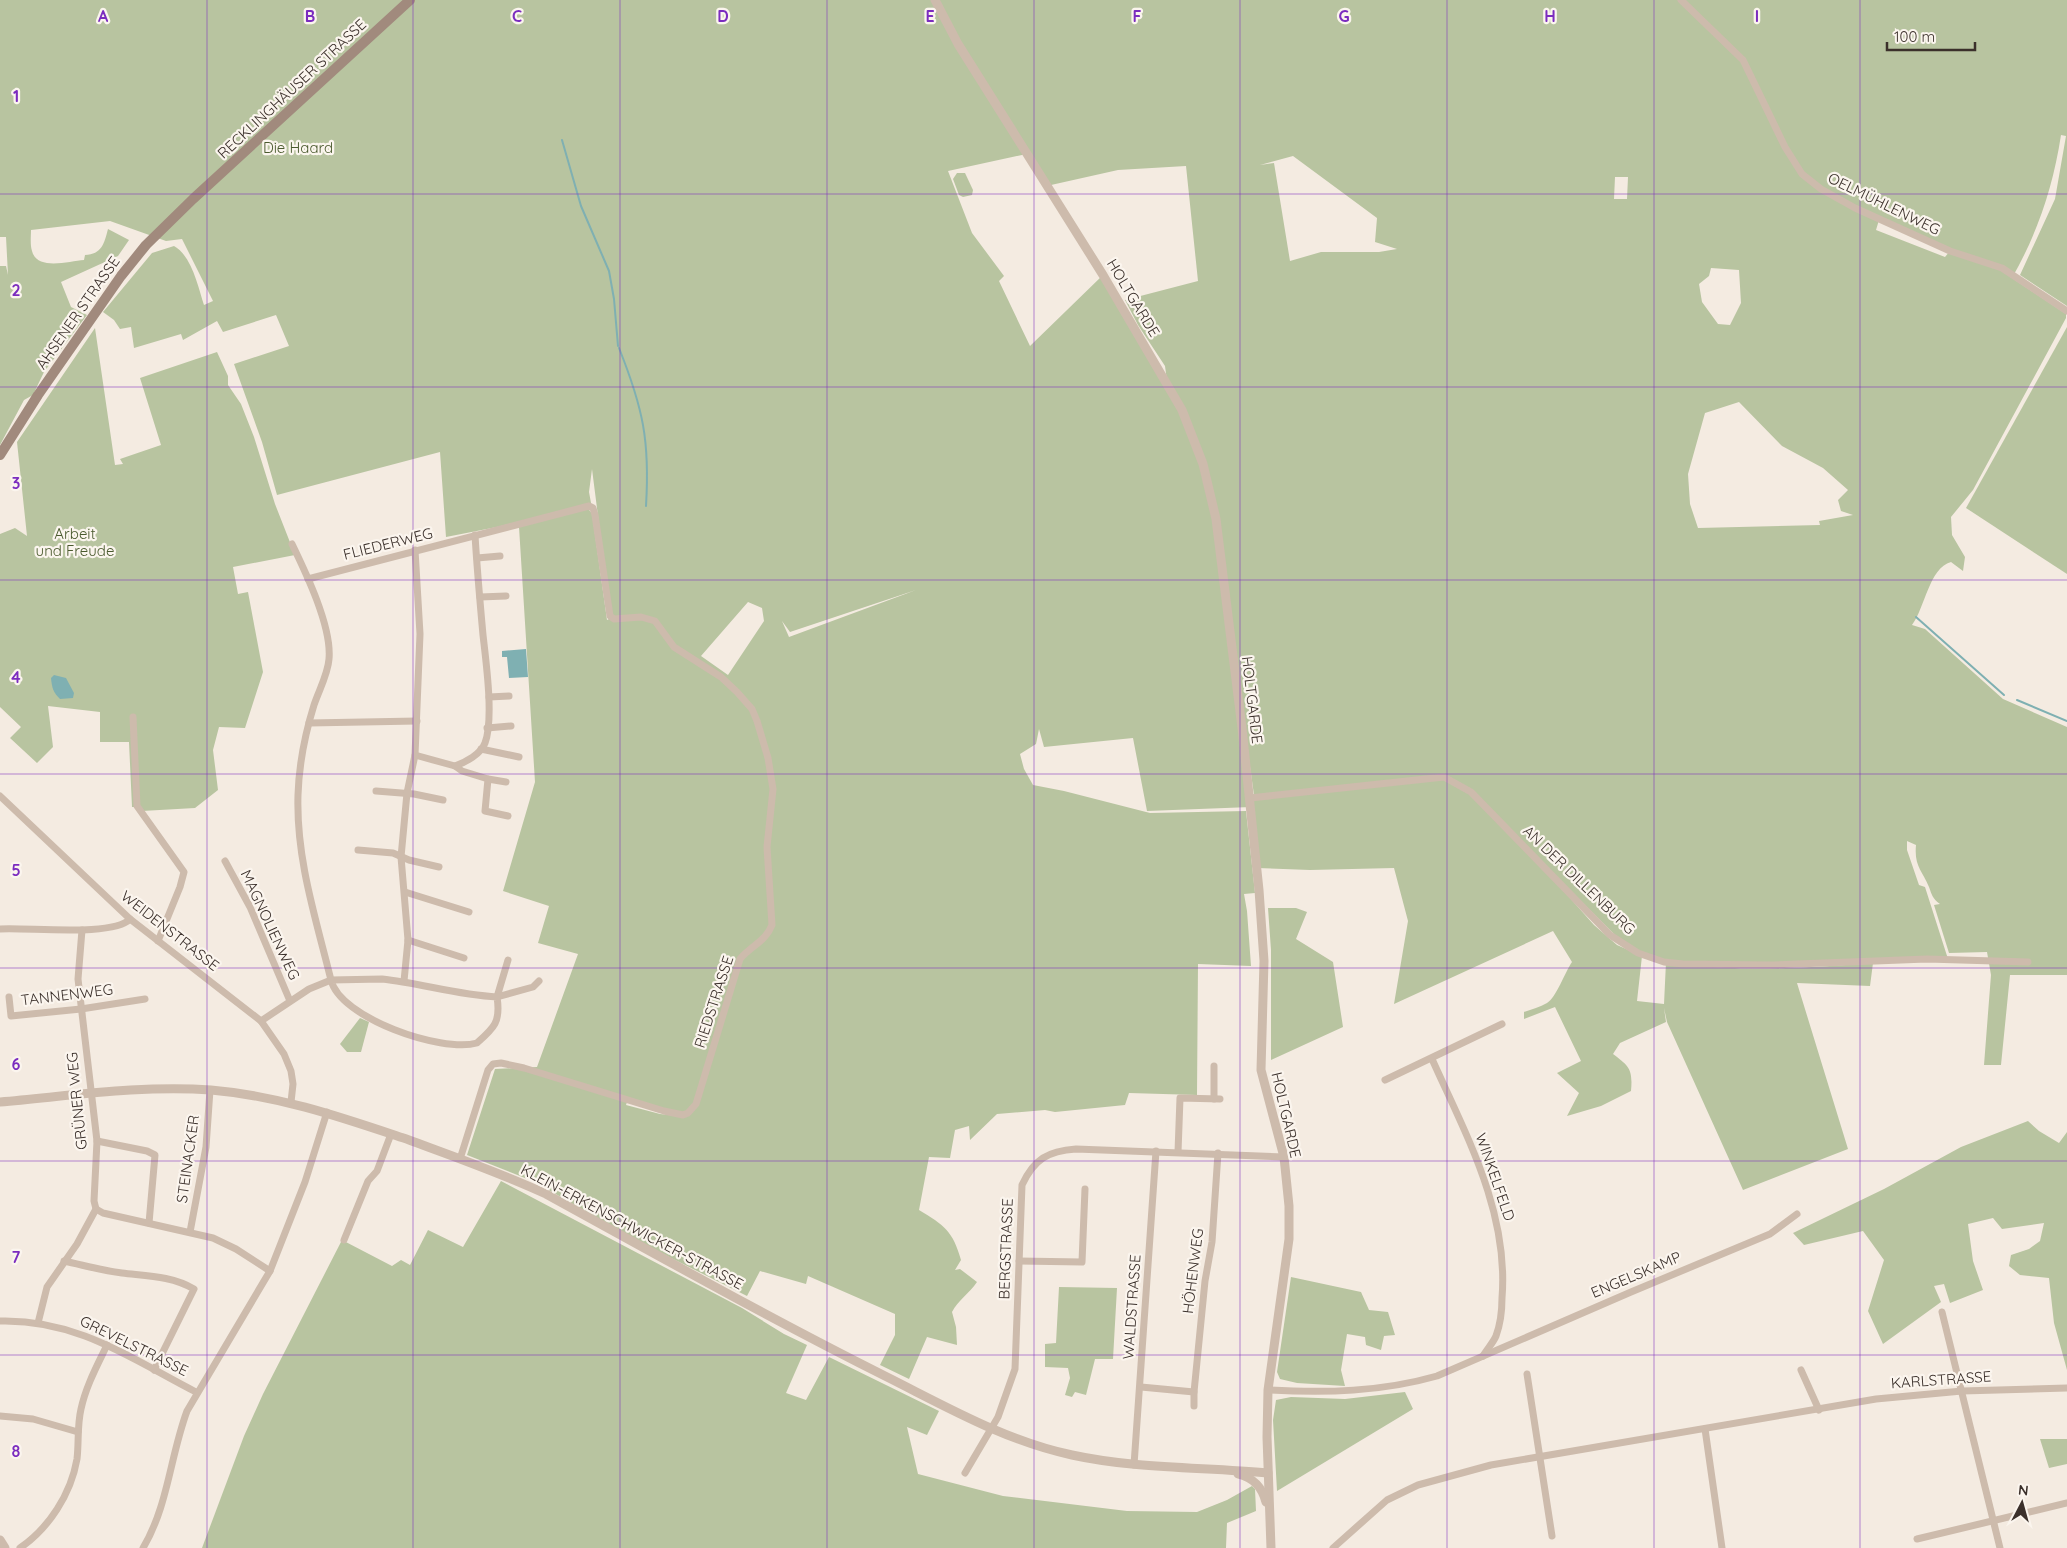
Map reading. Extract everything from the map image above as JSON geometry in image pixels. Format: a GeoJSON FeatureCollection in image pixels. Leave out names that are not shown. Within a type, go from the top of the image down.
{"type":"FeatureCollection","features":[{"type":"Feature","properties":{"kind":"main road","name":"RECKLINGHÄUSER STRASSE"},"geometry":{"type":"LineString","coordinates":[[193,198],[410,0]]}},
{"type":"Feature","properties":{"kind":"main road","name":"AHSENER STRASSE"},"geometry":{"type":"LineString","coordinates":[[0,455],[38,395],[120,276],[146,246],[193,198]]}},
{"type":"Feature","properties":{"kind":"street","name":"HOLTGARDE"},"geometry":{"type":"LineString","coordinates":[[935,0],[958,44],[1118,300],[1182,410],[1194,436],[1209,486],[1216,518],[1250,798],[1264,961],[1261,1070],[1284,1157],[1289,1206],[1288,1239],[1268,1390],[1269,1514]]}},
{"type":"Feature","properties":{"kind":"street","name":"OELMÜHLENWEG"},"geometry":{"type":"LineString","coordinates":[[1681,0],[1743,60],[1785,148],[1802,174],[1814,184],[1855,208],[1942,247],[2002,268],[2067,311]]}},
{"type":"Feature","properties":{"kind":"street","name":"FLIEDERWEG"},"geometry":{"type":"LineString","coordinates":[[308,579],[584,506],[593,508],[595,515]]}},
{"type":"Feature","properties":{"kind":"street","name":"RIEDSTRASSE"},"geometry":{"type":"LineString","coordinates":[[460,1158],[488,1070],[493,1064],[501,1063],[524,1068],[664,1111],[683,1115],[688,1113],[696,1104],[740,959],[747,950],[768,936],[772,925],[767,847],[773,789],[768,758],[752,709],[721,677],[674,647],[655,621],[641,617],[614,619],[610,616],[595,515]]}},
{"type":"Feature","properties":{"kind":"street"},"geometry":{"type":"LineString","coordinates":[[456,766],[465,762],[481,749],[485,743],[487,728],[489,697],[475,535]]}},
{"type":"Feature","properties":{"kind":"street"},"geometry":{"type":"LineString","coordinates":[[292,544],[308,579],[326,631],[330,649],[328,668],[309,723],[300,765],[298,832],[304,874],[334,991],[367,1017],[412,1036],[441,1043],[477,1044],[493,1028],[499,1013],[497,997],[508,960]]}},
{"type":"Feature","properties":{"kind":"street"},"geometry":{"type":"LineString","coordinates":[[404,981],[408,940],[401,857],[407,793],[415,755],[420,634],[415,550]]}},
{"type":"Feature","properties":{"kind":"street"},"geometry":{"type":"LineString","coordinates":[[477,558],[500,556]]}},
{"type":"Feature","properties":{"kind":"street"},"geometry":{"type":"LineString","coordinates":[[480,598],[506,596]]}},
{"type":"Feature","properties":{"kind":"street"},"geometry":{"type":"LineString","coordinates":[[489,697],[509,696]]}},
{"type":"Feature","properties":{"kind":"street"},"geometry":{"type":"LineString","coordinates":[[133,717],[137,806],[184,872],[180,887],[158,941]]}},
{"type":"Feature","properties":{"kind":"street"},"geometry":{"type":"LineString","coordinates":[[309,723],[417,721]]}},
{"type":"Feature","properties":{"kind":"street"},"geometry":{"type":"LineString","coordinates":[[487,728],[511,726]]}},
{"type":"Feature","properties":{"kind":"street"},"geometry":{"type":"LineString","coordinates":[[481,749],[519,757]]}},
{"type":"Feature","properties":{"kind":"street"},"geometry":{"type":"LineString","coordinates":[[415,755],[456,766],[462,771],[488,779],[506,782]]}},
{"type":"Feature","properties":{"kind":"street","name":"AN DER DILLENBURG"},"geometry":{"type":"LineString","coordinates":[[1250,798],[1444,777],[1451,779],[1471,792],[1610,934],[1628,948],[1664,962],[1772,966],[1926,959],[2028,962]]}},
{"type":"Feature","properties":{"kind":"street"},"geometry":{"type":"LineString","coordinates":[[488,779],[485,811],[508,816]]}},
{"type":"Feature","properties":{"kind":"street"},"geometry":{"type":"LineString","coordinates":[[376,791],[407,793],[443,800]]}},
{"type":"Feature","properties":{"kind":"street","name":"WEIDENSTRASSE"},"geometry":{"type":"LineString","coordinates":[[0,796],[130,919],[261,1021],[284,1054],[291,1071],[293,1084],[291,1102]]}},
{"type":"Feature","properties":{"kind":"street"},"geometry":{"type":"LineString","coordinates":[[358,850],[393,853],[439,867]]}},
{"type":"Feature","properties":{"kind":"street","name":"MAGNOLIENWEG"},"geometry":{"type":"LineString","coordinates":[[225,861],[250,907],[290,1001]]}},
{"type":"Feature","properties":{"kind":"street"},"geometry":{"type":"LineString","coordinates":[[405,892],[469,912]]}},
{"type":"Feature","properties":{"kind":"street"},"geometry":{"type":"LineString","coordinates":[[0,929],[82,930],[117,927],[130,919]]}},
{"type":"Feature","properties":{"kind":"street","name":"GRÜNER WEG"},"geometry":{"type":"LineString","coordinates":[[82,930],[78,978],[97,1141],[95,1212]]}},
{"type":"Feature","properties":{"kind":"street"},"geometry":{"type":"LineString","coordinates":[[408,940],[464,958]]}},
{"type":"Feature","properties":{"kind":"street"},"geometry":{"type":"LineString","coordinates":[[261,1021],[290,1001],[331,980],[374,979],[404,981],[457,994],[497,997],[533,987],[539,981]]}},
{"type":"Feature","properties":{"kind":"street","name":"TANNENWEG"},"geometry":{"type":"LineString","coordinates":[[9,997],[11,1016],[81,1009],[145,999]]}},
{"type":"Feature","properties":{"kind":"street"},"geometry":{"type":"LineString","coordinates":[[1385,1080],[1502,1024]]}},
{"type":"Feature","properties":{"kind":"street","name":"WINKELFELD"},"geometry":{"type":"LineString","coordinates":[[1432,1059],[1476,1154],[1498,1222],[1504,1280],[1502,1310],[1496,1336],[1483,1356]]}},
{"type":"Feature","properties":{"kind":"street"},"geometry":{"type":"LineString","coordinates":[[1178,1152],[1180,1098],[1217,1099],[1214,1066]]}},
{"type":"Feature","properties":{"kind":"street","name":"KLEIN-ERKENSCHWICKER-STRASSE"},"geometry":{"type":"LineString","coordinates":[[0,1102],[168,1089],[210,1090],[291,1102],[327,1112],[501,1172],[546,1194],[766,1315],[992,1429],[1019,1440],[1072,1455],[1134,1464],[1268,1475]]}},
{"type":"Feature","properties":{"kind":"street","name":"STEINACKER"},"geometry":{"type":"LineString","coordinates":[[190,1232],[206,1147],[210,1090]]}},
{"type":"Feature","properties":{"kind":"street"},"geometry":{"type":"LineString","coordinates":[[143,1548],[158,1519],[179,1432],[196,1392],[270,1271],[305,1182],[327,1112]]}},
{"type":"Feature","properties":{"kind":"street"},"geometry":{"type":"LineString","coordinates":[[344,1240],[368,1181],[377,1171],[391,1134]]}},
{"type":"Feature","properties":{"kind":"street"},"geometry":{"type":"LineString","coordinates":[[97,1141],[148,1151],[155,1155],[149,1222]]}},
{"type":"Feature","properties":{"kind":"street","name":"BERGSTRASSE"},"geometry":{"type":"LineString","coordinates":[[965,1473],[992,1429],[1005,1401],[1016,1369],[1022,1185],[1034,1165],[1040,1159],[1056,1150],[1076,1148],[1284,1157]]}},
{"type":"Feature","properties":{"kind":"street","name":"WALDSTRASSE"},"geometry":{"type":"LineString","coordinates":[[1134,1464],[1141,1387],[1156,1151]]}},
{"type":"Feature","properties":{"kind":"street","name":"HÖHENWEG"},"geometry":{"type":"LineString","coordinates":[[1194,1406],[1205,1281],[1212,1242],[1218,1153]]}},
{"type":"Feature","properties":{"kind":"street"},"geometry":{"type":"LineString","coordinates":[[1019,1261],[1082,1262],[1085,1188]]}},
{"type":"Feature","properties":{"kind":"street"},"geometry":{"type":"LineString","coordinates":[[38,1323],[47,1287],[77,1244],[95,1212],[149,1222],[213,1238],[270,1271]]}},
{"type":"Feature","properties":{"kind":"street","name":"ENGELSKAMP"},"geometry":{"type":"LineString","coordinates":[[1483,1356],[1770,1234],[1797,1214]]}},
{"type":"Feature","properties":{"kind":"street"},"geometry":{"type":"LineString","coordinates":[[64,1261],[122,1274],[139,1274],[182,1282],[194,1289],[154,1370]]}},
{"type":"Feature","properties":{"kind":"street"},"geometry":{"type":"LineString","coordinates":[[1942,1312],[2000,1548]]}},
{"type":"Feature","properties":{"kind":"street","name":"GREVELSTRASSE"},"geometry":{"type":"LineString","coordinates":[[0,1321],[38,1323],[80,1332],[196,1392]]}},
{"type":"Feature","properties":{"kind":"street"},"geometry":{"type":"LineString","coordinates":[[20,1548],[46,1525],[62,1500],[77,1459],[81,1409],[89,1382],[107,1345]]}},
{"type":"Feature","properties":{"kind":"street"},"geometry":{"type":"LineString","coordinates":[[1268,1390],[1339,1392],[1397,1386],[1437,1376],[1483,1356]]}},
{"type":"Feature","properties":{"kind":"street"},"geometry":{"type":"LineString","coordinates":[[1801,1370],[1819,1410]]}},
{"type":"Feature","properties":{"kind":"street"},"geometry":{"type":"LineString","coordinates":[[1527,1374],[1552,1536]]}},
{"type":"Feature","properties":{"kind":"street"},"geometry":{"type":"LineString","coordinates":[[1141,1387],[1194,1392]]}},
{"type":"Feature","properties":{"kind":"street","name":"KARLSTRASSE"},"geometry":{"type":"LineString","coordinates":[[1333,1548],[1387,1500],[1418,1485],[1453,1474],[1539,1457],[1876,1400],[1962,1391],[2067,1388]]}},
{"type":"Feature","properties":{"kind":"street"},"geometry":{"type":"LineString","coordinates":[[0,1416],[33,1419],[78,1432]]}},
{"type":"Feature","properties":{"kind":"street"},"geometry":{"type":"LineString","coordinates":[[1704,1429],[1722,1548]]}},
{"type":"Feature","properties":{"kind":"street","name":"KLEIN-ERKENSCHWICKER-STRASSE"},"geometry":{"type":"LineString","coordinates":[[1229,1471],[1246,1476],[1268,1475]]}},
{"type":"Feature","properties":{"kind":"street"},"geometry":{"type":"LineString","coordinates":[[1246,1476],[1259,1486],[1269,1514],[1271,1548]]}},
{"type":"Feature","properties":{"kind":"street"},"geometry":{"type":"LineString","coordinates":[[1917,1539],[2067,1503]]}},
{"type":"Feature","properties":{"kind":"street"},"geometry":{"type":"LineString","coordinates":[[0,1540],[5,1548]]}},
{"type":"Feature","properties":{"kind":"green space","name":"Die Haard"},"geometry":{"type":"Polygon","coordinates":[[[0,0],[2067,0],[2067,306],[2020,275],[2055,199],[2066,136],[2061,135],[2054,173],[2043,209],[2030,244],[2012,278],[2066,314],[2066,318],[1973,490],[1951,517],[1952,535],[1965,557],[1963,571],[1951,562],[1937,572],[1917,618],[1912,625],[1925,629],[2003,699],[2067,727],[2067,975],[2010,975],[2001,1065],[1984,1065],[1991,975],[1987,952],[1949,953],[1934,905],[1940,904],[1935,900],[1919,868],[1916,858],[1916,845],[1907,841],[1907,850],[1919,885],[1925,887],[1948,959],[1685,965],[1779,968],[1873,963],[1870,986],[1797,983],[1848,1149],[1743,1190],[1667,1022],[1664,1008],[1666,1022],[1620,1043],[1613,1054],[1629,1069],[1631,1091],[1601,1106],[1567,1116],[1579,1093],[1557,1073],[1581,1061],[1555,1007],[1524,1019],[1524,1012],[1542,1006],[1550,1000],[1572,962],[1553,931],[1394,1004],[1408,921],[1394,868],[1310,870],[1257,868],[1251,807],[1147,811],[1133,738],[1044,747],[1039,729],[1036,744],[1020,754],[1024,769],[1033,785],[1150,813],[1246,811],[1255,893],[1244,894],[1251,966],[1198,964],[1197,1095],[1129,1093],[1125,1105],[1055,1112],[1045,1110],[997,1114],[970,1140],[969,1126],[955,1130],[950,1158],[929,1157],[919,1210],[935,1220],[951,1235],[961,1260],[955,1270],[960,1269],[977,1282],[952,1312],[956,1327],[957,1345],[927,1337],[909,1379],[880,1365],[895,1335],[895,1314],[808,1276],[806,1284],[760,1271],[747,1296],[633,1239],[535,1182],[467,1155],[495,1069],[537,1067],[578,954],[538,943],[549,906],[503,891],[535,782],[519,527],[588,509],[592,513],[607,620],[611,618],[592,469],[589,492],[591,503],[497,527],[446,537],[440,452],[277,495],[262,442],[234,364],[289,346],[276,315],[223,332],[217,321],[183,340],[181,334],[134,348],[131,327],[120,329],[114,320],[103,312],[152,253],[174,246],[190,264],[204,305],[213,301],[182,239],[166,241],[110,221],[31,230],[32,251],[40,261],[47,263],[84,260],[85,255],[99,250],[108,229],[129,240],[118,256],[61,282],[71,307],[87,315],[44,372],[33,395],[24,400],[0,445],[0,266],[6,266],[8,275],[6,237],[0,237],[0,0]],[[1029,151],[1022,155],[948,171],[972,233],[1004,276],[999,281],[1030,346],[1103,275],[1167,381],[1165,366],[1138,325],[1125,300],[1198,281],[1186,166],[1118,170],[1051,185],[1029,151]],[[1293,156],[1260,165],[1274,163],[1290,261],[1321,252],[1379,252],[1397,249],[1375,242],[1377,218],[1293,156]],[[1615,177],[1614,199],[1627,199],[1628,177],[1615,177]],[[1879,220],[1876,230],[1945,257],[1950,251],[1879,220]],[[1711,268],[1709,276],[1699,284],[1702,302],[1718,324],[1730,325],[1741,303],[1739,270],[1711,268]],[[1739,402],[1705,413],[1688,474],[1690,504],[1698,528],[1820,525],[1819,521],[1853,515],[1841,511],[1838,500],[1848,490],[1823,468],[1782,446],[1739,402]],[[916,590],[790,632],[782,621],[789,637],[916,590]],[[748,602],[701,656],[728,675],[764,621],[762,608],[748,602]],[[1227,603],[1250,798],[1254,795],[1227,603]],[[1505,825],[1594,925],[1617,945],[1642,956],[1637,1001],[1664,1004],[1666,962],[1628,948],[1505,825]],[[628,1099],[626,1105],[660,1114],[687,1117],[628,1099]]]}},
{"type":"Feature","properties":{"kind":"green space"},"geometry":{"type":"Polygon","coordinates":[[[957,173],[965,173],[973,190],[972,195],[963,197],[959,195],[953,179],[957,173]]]}},
{"type":"Feature","properties":{"kind":"green space"},"geometry":{"type":"Polygon","coordinates":[[[2067,327],[2067,574],[1966,508],[2067,327]]]}},
{"type":"Feature","properties":{"kind":"green space","name":"Arbeit und Freude"},"geometry":{"type":"Polygon","coordinates":[[[95,328],[115,465],[123,464],[120,459],[161,445],[140,378],[217,352],[228,376],[228,385],[241,404],[254,437],[275,504],[295,555],[233,567],[238,594],[248,592],[263,672],[245,728],[219,727],[213,750],[218,790],[195,808],[142,811],[140,807],[132,807],[129,742],[100,742],[100,712],[48,706],[53,747],[37,763],[10,738],[21,727],[0,707],[0,534],[15,528],[27,536],[17,442],[95,328]]]}},
{"type":"Feature","properties":{"kind":"green space"},"geometry":{"type":"Polygon","coordinates":[[[1268,908],[1296,908],[1307,912],[1296,939],[1333,962],[1343,1027],[1271,1060],[1271,950],[1268,908]]]}},
{"type":"Feature","properties":{"kind":"green space"},"geometry":{"type":"Polygon","coordinates":[[[360,1018],[369,1022],[361,1052],[347,1052],[340,1044],[360,1018]]]}},
{"type":"Feature","properties":{"kind":"green space"},"geometry":{"type":"Polygon","coordinates":[[[2028,1121],[2039,1131],[2059,1143],[2067,1132],[2067,1370],[2054,1323],[2049,1278],[2020,1275],[2009,1266],[2011,1255],[2029,1249],[2040,1241],[2044,1223],[2002,1229],[1993,1218],[1968,1224],[1973,1261],[1983,1290],[1950,1303],[1944,1284],[1934,1286],[1941,1302],[1883,1344],[1868,1311],[1884,1260],[1863,1231],[1804,1245],[1793,1233],[1884,1189],[1961,1147],[2028,1121]]]}},
{"type":"Feature","properties":{"kind":"green space"},"geometry":{"type":"Polygon","coordinates":[[[501,1181],[742,1308],[784,1334],[807,1345],[786,1393],[806,1400],[829,1357],[939,1411],[927,1435],[907,1427],[918,1474],[1003,1496],[1127,1511],[1197,1512],[1227,1500],[1252,1486],[1255,1489],[1256,1511],[1227,1523],[1226,1548],[202,1548],[244,1436],[263,1394],[342,1240],[392,1266],[401,1260],[410,1265],[428,1230],[463,1247],[501,1181]]]}},
{"type":"Feature","properties":{"kind":"green space"},"geometry":{"type":"Polygon","coordinates":[[[1291,1277],[1361,1292],[1369,1310],[1388,1312],[1395,1335],[1384,1336],[1381,1350],[1366,1345],[1365,1337],[1347,1334],[1341,1370],[1345,1386],[1297,1383],[1280,1379],[1277,1372],[1291,1277]]]}},
{"type":"Feature","properties":{"kind":"green space"},"geometry":{"type":"Polygon","coordinates":[[[1059,1287],[1117,1288],[1113,1359],[1095,1359],[1086,1395],[1075,1392],[1072,1397],[1065,1395],[1070,1378],[1068,1368],[1045,1367],[1045,1344],[1056,1343],[1059,1287]]]}},
{"type":"Feature","properties":{"kind":"green space"},"geometry":{"type":"Polygon","coordinates":[[[1405,1392],[1413,1409],[1277,1491],[1273,1420],[1276,1400],[1291,1397],[1345,1399],[1405,1392]]]}},
{"type":"Feature","properties":{"kind":"green space"},"geometry":{"type":"Polygon","coordinates":[[[2040,1439],[2067,1439],[2067,1464],[2049,1468],[2040,1439]]]}},
{"type":"Feature","properties":{"kind":"water"},"geometry":{"type":"Polygon","coordinates":[[[526,649],[528,677],[509,678],[507,657],[502,657],[502,651],[526,649]]]}},
{"type":"Feature","properties":{"kind":"water"},"geometry":{"type":"Polygon","coordinates":[[[54,675],[66,678],[74,693],[73,698],[60,699],[54,692],[51,678],[54,675]]]}},
{"type":"Feature","properties":{"kind":"waterway"},"geometry":{"type":"LineString","coordinates":[[562,140],[581,206],[609,271],[614,299],[618,346]]}},
{"type":"Feature","properties":{"kind":"waterway"},"geometry":{"type":"LineString","coordinates":[[619,348],[634,389],[643,425],[647,462],[646,506]]}},
{"type":"Feature","properties":{"kind":"waterway"},"geometry":{"type":"LineString","coordinates":[[1916,617],[2004,695]]}},
{"type":"Feature","properties":{"kind":"waterway"},"geometry":{"type":"LineString","coordinates":[[2017,700],[2067,721]]}}]}
